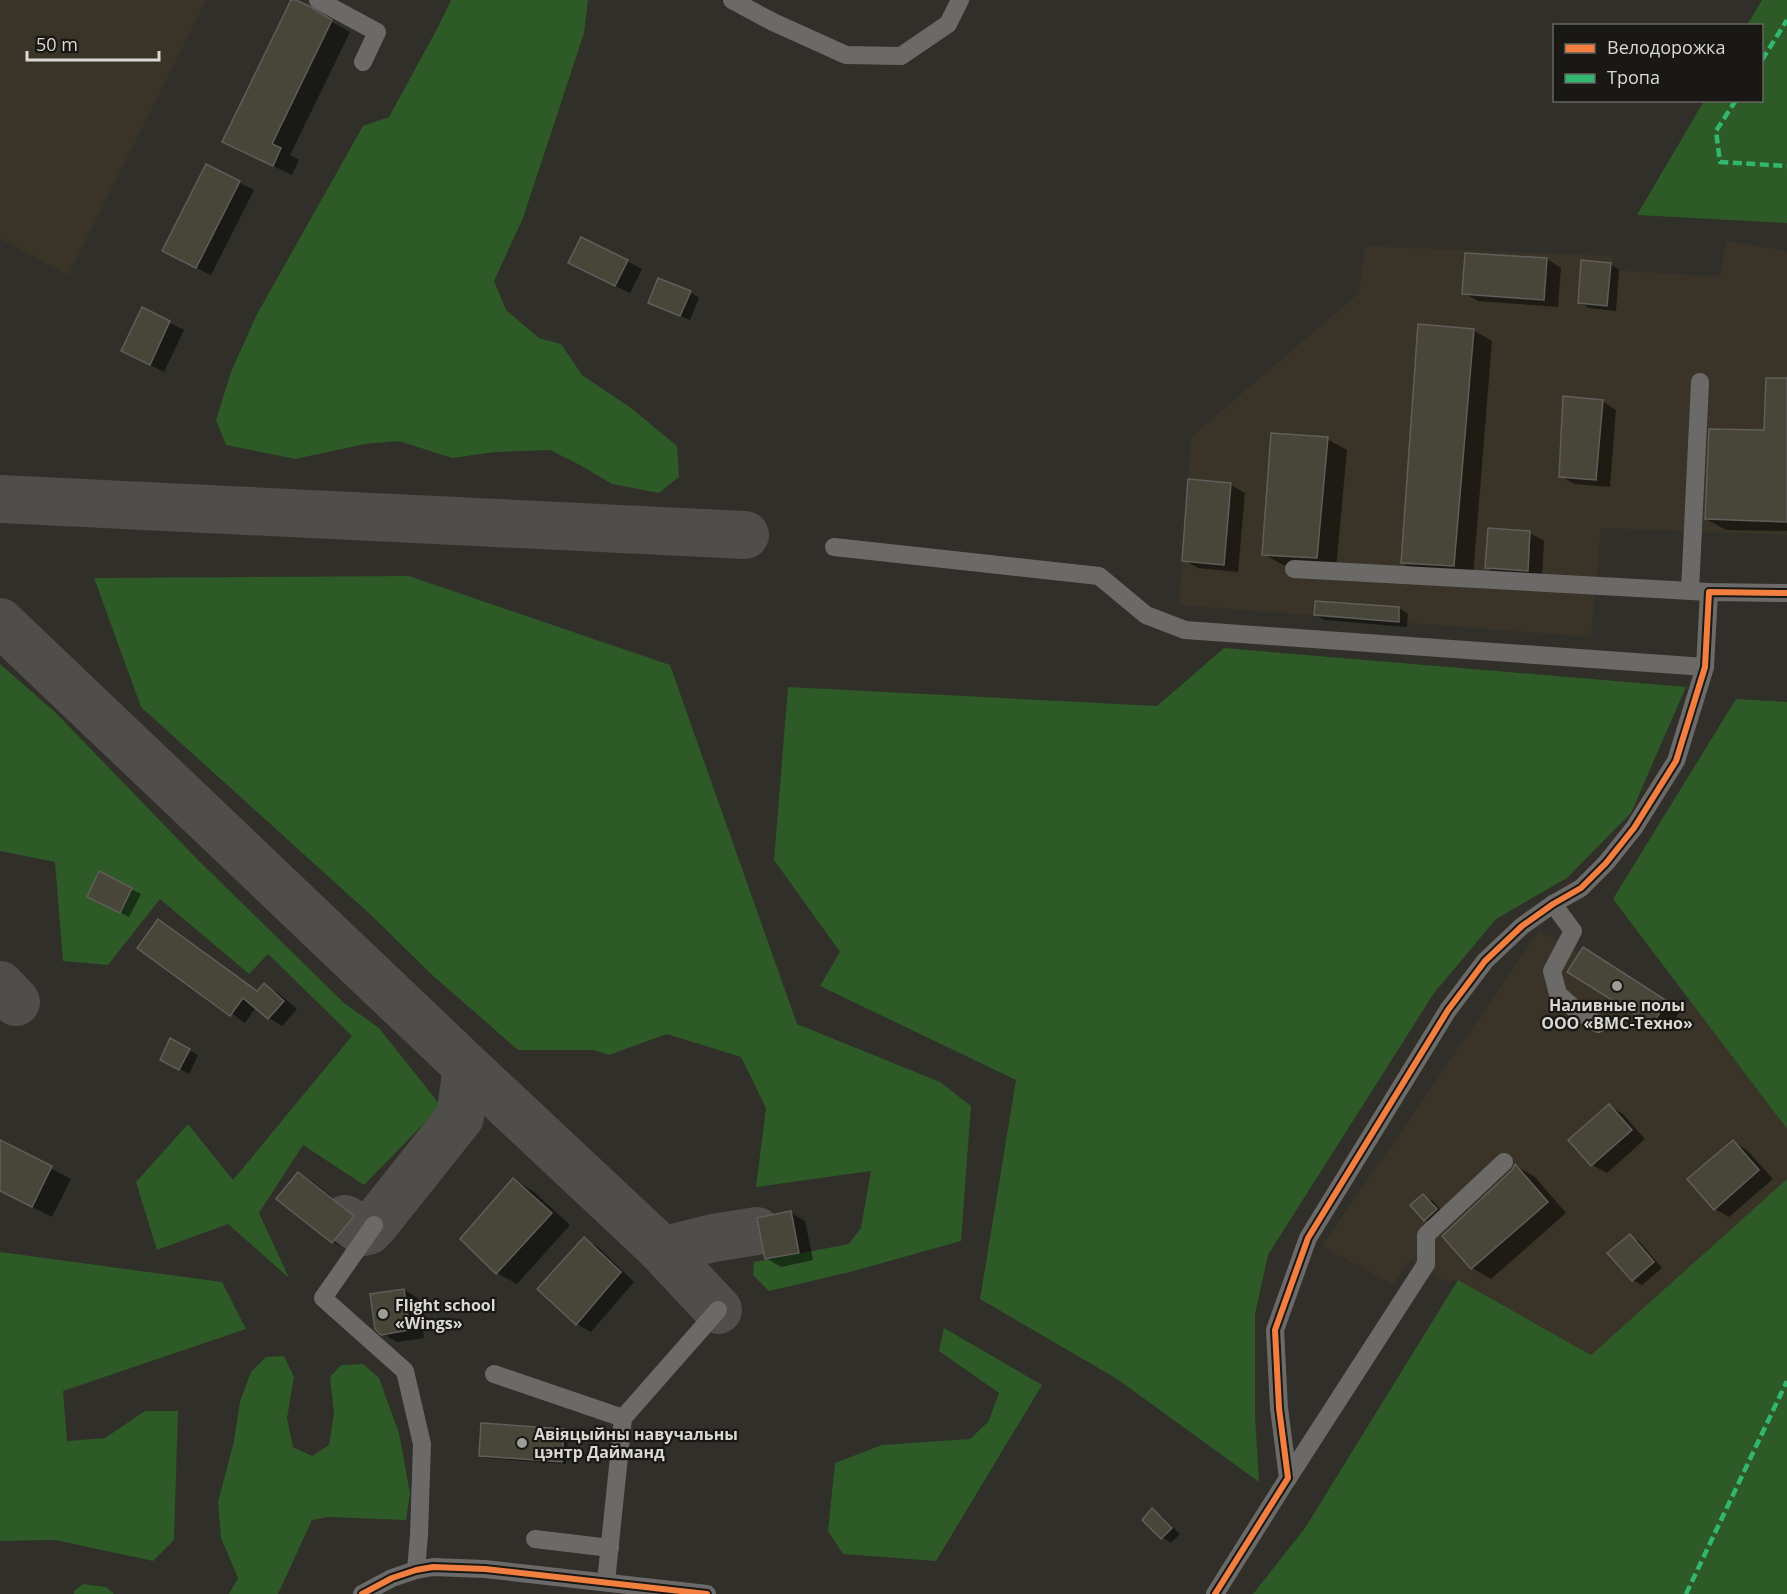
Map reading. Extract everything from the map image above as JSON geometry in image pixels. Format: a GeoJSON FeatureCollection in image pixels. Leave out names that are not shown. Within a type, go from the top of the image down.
{"type":"FeatureCollection","features":[{"type":"Feature","properties":{"kind":"street"},"geometry":{"type":"LineString","coordinates":[[318,0],[377,32],[363,62]]}},
{"type":"Feature","properties":{"kind":"street"},"geometry":{"type":"LineString","coordinates":[[732,0],[773,22],[846,55],[901,56],[948,24],[960,0]]}},
{"type":"Feature","properties":{"kind":"street"},"geometry":{"type":"LineString","coordinates":[[1690,591],[1700,382]]}},
{"type":"Feature","properties":{"kind":"street"},"geometry":{"type":"LineString","coordinates":[[834,547],[1099,576],[1146,615],[1185,630],[1705,667]]}},
{"type":"Feature","properties":{"kind":"street"},"geometry":{"type":"LineString","coordinates":[[1294,569],[1709,592],[1787,593]]}},
{"type":"Feature","properties":{"kind":"street"},"geometry":{"type":"LineString","coordinates":[[1288,1478],[1279,1408],[1275,1330],[1308,1238],[1454,1002],[1485,961],[1522,926],[1581,888],[1606,863],[1634,828],[1676,761],[1705,667],[1709,592]]}},
{"type":"Feature","properties":{"kind":"street"},"geometry":{"type":"LineString","coordinates":[[1553,904],[1573,931],[1552,970],[1557,994],[1598,1024]]}},
{"type":"Feature","properties":{"kind":"street"},"geometry":{"type":"LineString","coordinates":[[1215,1594],[1426,1264],[1426,1235],[1504,1162]]}},
{"type":"Feature","properties":{"kind":"street"},"geometry":{"type":"LineString","coordinates":[[374,1225],[323,1298],[405,1371],[422,1444],[416,1570]]}},
{"type":"Feature","properties":{"kind":"street"},"geometry":{"type":"LineString","coordinates":[[606,1582],[623,1418],[718,1310]]}},
{"type":"Feature","properties":{"kind":"street"},"geometry":{"type":"LineString","coordinates":[[494,1374],[623,1418]]}},
{"type":"Feature","properties":{"kind":"street"},"geometry":{"type":"LineString","coordinates":[[535,1539],[610,1548]]}},
{"type":"Feature","properties":{"kind":"street"},"geometry":{"type":"LineString","coordinates":[[362,1594],[392,1578],[433,1567],[485,1569],[562,1586],[606,1582],[707,1594]]}},
{"type":"Feature","properties":{"kind":"shaded area"},"geometry":{"type":"Polygon","coordinates":[[[0,0],[206,0],[68,275],[0,239],[0,0]]]}},
{"type":"Feature","properties":{"kind":"shaded area"},"geometry":{"type":"Polygon","coordinates":[[[1726,241],[1787,251],[1787,535],[1601,528],[1591,637],[1179,605],[1191,437],[1359,293],[1365,246],[1613,256],[1613,270],[1720,277],[1726,241]]]}},
{"type":"Feature","properties":{"kind":"shaded area"},"geometry":{"type":"Polygon","coordinates":[[[1539,931],[1580,952],[1583,947],[1667,1001],[1691,1002],[1787,1129],[1787,1179],[1591,1355],[1458,1280],[1446,1282],[1411,1259],[1393,1285],[1322,1246],[1539,931]]]}},
{"type":"Feature","properties":{"kind":"green space"},"geometry":{"type":"Polygon","coordinates":[[[451,0],[588,0],[584,33],[523,218],[494,281],[506,310],[539,338],[561,344],[582,375],[631,408],[677,446],[679,477],[659,493],[612,484],[550,450],[495,452],[452,458],[399,441],[365,444],[295,459],[226,445],[216,420],[231,372],[256,316],[363,126],[389,117],[451,0]]]}},
{"type":"Feature","properties":{"kind":"green space"},"geometry":{"type":"Polygon","coordinates":[[[1762,0],[1787,0],[1787,223],[1637,215],[1703,102],[1763,102],[1763,24],[1748,24],[1762,0]]]}},
{"type":"Feature","properties":{"kind":"green space"},"geometry":{"type":"Polygon","coordinates":[[[409,576],[670,665],[797,1024],[940,1082],[971,1106],[961,1241],[850,1272],[769,1291],[753,1275],[754,1262],[849,1244],[861,1228],[871,1171],[756,1187],[766,1108],[741,1057],[667,1034],[609,1055],[594,1050],[518,1050],[430,973],[372,916],[141,707],[94,578],[409,576]]]}},
{"type":"Feature","properties":{"kind":"green space"},"geometry":{"type":"Polygon","coordinates":[[[1224,648],[1686,687],[1631,813],[1567,878],[1496,919],[1434,993],[1268,1255],[1255,1314],[1255,1415],[1259,1482],[1117,1379],[980,1299],[1016,1080],[820,986],[840,952],[774,860],[788,687],[1157,706],[1224,648]]]}},
{"type":"Feature","properties":{"kind":"green space"},"geometry":{"type":"Polygon","coordinates":[[[0,664],[56,713],[197,859],[344,1003],[379,1028],[441,1106],[364,1185],[303,1145],[259,1213],[289,1278],[228,1224],[157,1250],[136,1182],[188,1124],[233,1180],[352,1036],[268,954],[249,974],[160,899],[108,965],[63,961],[55,862],[0,851],[0,664]]]}},
{"type":"Feature","properties":{"kind":"green space"},"geometry":{"type":"Polygon","coordinates":[[[1736,699],[1787,702],[1787,1129],[1613,899],[1736,699]]]}},
{"type":"Feature","properties":{"kind":"green space"},"geometry":{"type":"Polygon","coordinates":[[[1787,1179],[1787,1594],[1253,1594],[1305,1528],[1458,1280],[1591,1355],[1787,1179]]]}},
{"type":"Feature","properties":{"kind":"green space"},"geometry":{"type":"Polygon","coordinates":[[[0,1252],[222,1282],[246,1329],[63,1391],[67,1441],[105,1438],[145,1411],[178,1411],[174,1540],[153,1561],[55,1540],[0,1541],[0,1252]]]}},
{"type":"Feature","properties":{"kind":"green space"},"geometry":{"type":"Polygon","coordinates":[[[944,1328],[1042,1385],[936,1561],[843,1554],[828,1531],[835,1463],[882,1445],[970,1439],[988,1422],[999,1393],[939,1351],[944,1328]]]}},
{"type":"Feature","properties":{"kind":"green space"},"geometry":{"type":"Polygon","coordinates":[[[284,1356],[294,1377],[287,1418],[293,1447],[312,1456],[329,1445],[334,1413],[330,1377],[341,1365],[363,1364],[379,1378],[399,1433],[410,1493],[406,1520],[328,1517],[312,1520],[278,1594],[229,1594],[238,1578],[221,1538],[218,1502],[234,1441],[240,1401],[251,1372],[266,1357],[284,1356]]]}},
{"type":"Feature","properties":{"kind":"green space"},"geometry":{"type":"Polygon","coordinates":[[[83,1584],[106,1587],[114,1594],[74,1594],[74,1591],[83,1584]]]}},
{"type":"Feature","properties":{"kind":"building"},"geometry":{"type":"Polygon","coordinates":[[[291,0],[309,6],[332,20],[272,144],[281,148],[273,166],[222,142],[291,0]]]}},
{"type":"Feature","properties":{"kind":"building"},"geometry":{"type":"Polygon","coordinates":[[[206,164],[240,181],[196,268],[162,251],[206,164]]]}},
{"type":"Feature","properties":{"kind":"building"},"geometry":{"type":"Polygon","coordinates":[[[581,237],[628,260],[615,286],[568,263],[581,237]]]}},
{"type":"Feature","properties":{"kind":"building"},"geometry":{"type":"Polygon","coordinates":[[[1465,253],[1547,258],[1544,300],[1462,294],[1465,253]]]}},
{"type":"Feature","properties":{"kind":"building"},"geometry":{"type":"Polygon","coordinates":[[[1581,260],[1611,263],[1607,306],[1578,303],[1581,260]]]}},
{"type":"Feature","properties":{"kind":"building"},"geometry":{"type":"Polygon","coordinates":[[[658,278],[691,291],[680,316],[648,303],[658,278]]]}},
{"type":"Feature","properties":{"kind":"building"},"geometry":{"type":"Polygon","coordinates":[[[142,307],[170,321],[150,365],[121,351],[142,307]]]}},
{"type":"Feature","properties":{"kind":"building"},"geometry":{"type":"Polygon","coordinates":[[[1418,324],[1474,329],[1454,566],[1401,563],[1418,324]]]}},
{"type":"Feature","properties":{"kind":"building"},"geometry":{"type":"Polygon","coordinates":[[[1766,378],[1787,378],[1787,522],[1705,519],[1709,429],[1764,430],[1766,378]]]}},
{"type":"Feature","properties":{"kind":"building"},"geometry":{"type":"Polygon","coordinates":[[[1563,396],[1603,400],[1596,480],[1559,477],[1563,396]]]}},
{"type":"Feature","properties":{"kind":"building"},"geometry":{"type":"Polygon","coordinates":[[[1271,433],[1328,437],[1317,558],[1262,555],[1271,433]]]}},
{"type":"Feature","properties":{"kind":"building"},"geometry":{"type":"Polygon","coordinates":[[[1188,479],[1231,483],[1224,565],[1182,561],[1188,479]]]}},
{"type":"Feature","properties":{"kind":"building"},"geometry":{"type":"Polygon","coordinates":[[[1488,528],[1530,531],[1528,571],[1485,568],[1488,528]]]}},
{"type":"Feature","properties":{"kind":"building"},"geometry":{"type":"Polygon","coordinates":[[[1315,601],[1399,607],[1399,622],[1314,615],[1315,601]]]}},
{"type":"Feature","properties":{"kind":"building"},"geometry":{"type":"Polygon","coordinates":[[[99,871],[132,888],[120,913],[87,897],[99,871]]]}},
{"type":"Feature","properties":{"kind":"building"},"geometry":{"type":"Polygon","coordinates":[[[158,919],[257,991],[264,983],[284,1001],[268,1019],[243,998],[230,1016],[137,948],[158,919]]]}},
{"type":"Feature","properties":{"kind":"building","name":"Наливные полы ООО «ВМС-Техно»"},"geometry":{"type":"Polygon","coordinates":[[[1583,947],[1667,1001],[1652,1025],[1567,972],[1583,947]]]}},
{"type":"Feature","properties":{"kind":"building"},"geometry":{"type":"Polygon","coordinates":[[[170,1038],[190,1049],[179,1070],[160,1060],[170,1038]]]}},
{"type":"Feature","properties":{"kind":"building"},"geometry":{"type":"Polygon","coordinates":[[[1609,1104],[1632,1130],[1591,1166],[1568,1140],[1609,1104]]]}},
{"type":"Feature","properties":{"kind":"building"},"geometry":{"type":"Polygon","coordinates":[[[0,1140],[52,1166],[32,1207],[0,1191],[0,1140]]]}},
{"type":"Feature","properties":{"kind":"building"},"geometry":{"type":"Polygon","coordinates":[[[1733,1140],[1759,1170],[1714,1210],[1687,1179],[1733,1140]]]}},
{"type":"Feature","properties":{"kind":"building"},"geometry":{"type":"Polygon","coordinates":[[[1515,1164],[1548,1202],[1471,1269],[1442,1236],[1512,1170],[1515,1164]]]}},
{"type":"Feature","properties":{"kind":"building"},"geometry":{"type":"Polygon","coordinates":[[[298,1172],[354,1216],[332,1243],[276,1199],[298,1172]]]}},
{"type":"Feature","properties":{"kind":"building"},"geometry":{"type":"Polygon","coordinates":[[[513,1178],[552,1213],[496,1274],[460,1239],[513,1178]]]}},
{"type":"Feature","properties":{"kind":"building"},"geometry":{"type":"Polygon","coordinates":[[[1423,1194],[1437,1209],[1424,1221],[1410,1205],[1423,1194]]]}},
{"type":"Feature","properties":{"kind":"building"},"geometry":{"type":"Polygon","coordinates":[[[791,1211],[799,1253],[765,1259],[757,1218],[791,1211]]]}},
{"type":"Feature","properties":{"kind":"building"},"geometry":{"type":"Polygon","coordinates":[[[1630,1234],[1654,1262],[1632,1281],[1607,1253],[1630,1234]]]}},
{"type":"Feature","properties":{"kind":"building"},"geometry":{"type":"Polygon","coordinates":[[[584,1237],[621,1272],[576,1325],[537,1289],[584,1237]]]}},
{"type":"Feature","properties":{"kind":"building"},"geometry":{"type":"Polygon","coordinates":[[[404,1289],[410,1330],[381,1335],[375,1329],[370,1294],[404,1289]]]}},
{"type":"Feature","properties":{"kind":"building","name":"Авіяцыйны навучальны цэнтр Дайманд"},"geometry":{"type":"Polygon","coordinates":[[[481,1423],[564,1429],[562,1462],[479,1456],[481,1423]]]}},
{"type":"Feature","properties":{"kind":"building"},"geometry":{"type":"Polygon","coordinates":[[[1152,1508],[1172,1528],[1161,1539],[1142,1520],[1152,1508]]]}},
{"type":"Feature","properties":{"kind":"taxiway"},"geometry":{"type":"LineString","coordinates":[[0,499],[745,535]]}},
{"type":"Feature","properties":{"kind":"taxiway"},"geometry":{"type":"LineString","coordinates":[[0,622],[659,1247],[718,1310]]}},
{"type":"Feature","properties":{"kind":"taxiway"},"geometry":{"type":"LineString","coordinates":[[0,985],[16,1002]]}},
{"type":"Feature","properties":{"kind":"taxiway"},"geometry":{"type":"LineString","coordinates":[[345,1219],[363,1232],[368,1231],[374,1225],[460,1117],[467,1067]]}},
{"type":"Feature","properties":{"kind":"taxiway"},"geometry":{"type":"LineString","coordinates":[[659,1247],[669,1249],[713,1238],[757,1231]]}},
{"type":"Feature","properties":{"kind":"marked path"},"geometry":{"type":"LineString","coordinates":[[1763,58],[1787,20]]}},
{"type":"Feature","properties":{"kind":"marked path"},"geometry":{"type":"LineString","coordinates":[[1735,102],[1716,131],[1720,162],[1787,166]]}},
{"type":"Feature","properties":{"kind":"marked path"},"geometry":{"type":"LineString","coordinates":[[1686,1594],[1787,1381]]}},
{"type":"Feature","properties":{"kind":"cycle path"},"geometry":{"type":"LineString","coordinates":[[1215,1594],[1288,1478],[1279,1408],[1275,1330],[1308,1238],[1448,1010],[1485,961],[1522,926],[1581,888],[1606,863],[1634,828],[1676,761],[1705,667],[1709,592],[1787,593]]}},
{"type":"Feature","properties":{"kind":"cycle path"},"geometry":{"type":"LineString","coordinates":[[362,1594],[392,1578],[433,1567],[485,1569],[707,1594]]}},
{"type":"Feature","properties":{"kind":"place","name":"Наливные полы ООО «ВМС-Техно»"},"geometry":{"type":"Point","coordinates":[1617,986]}},
{"type":"Feature","properties":{"kind":"place","name":"Flight school «Wings»"},"geometry":{"type":"Point","coordinates":[383,1314]}},
{"type":"Feature","properties":{"kind":"place","name":"Авіяцыйны навучальны цэнтр Дайманд"},"geometry":{"type":"Point","coordinates":[522,1443]}}]}
